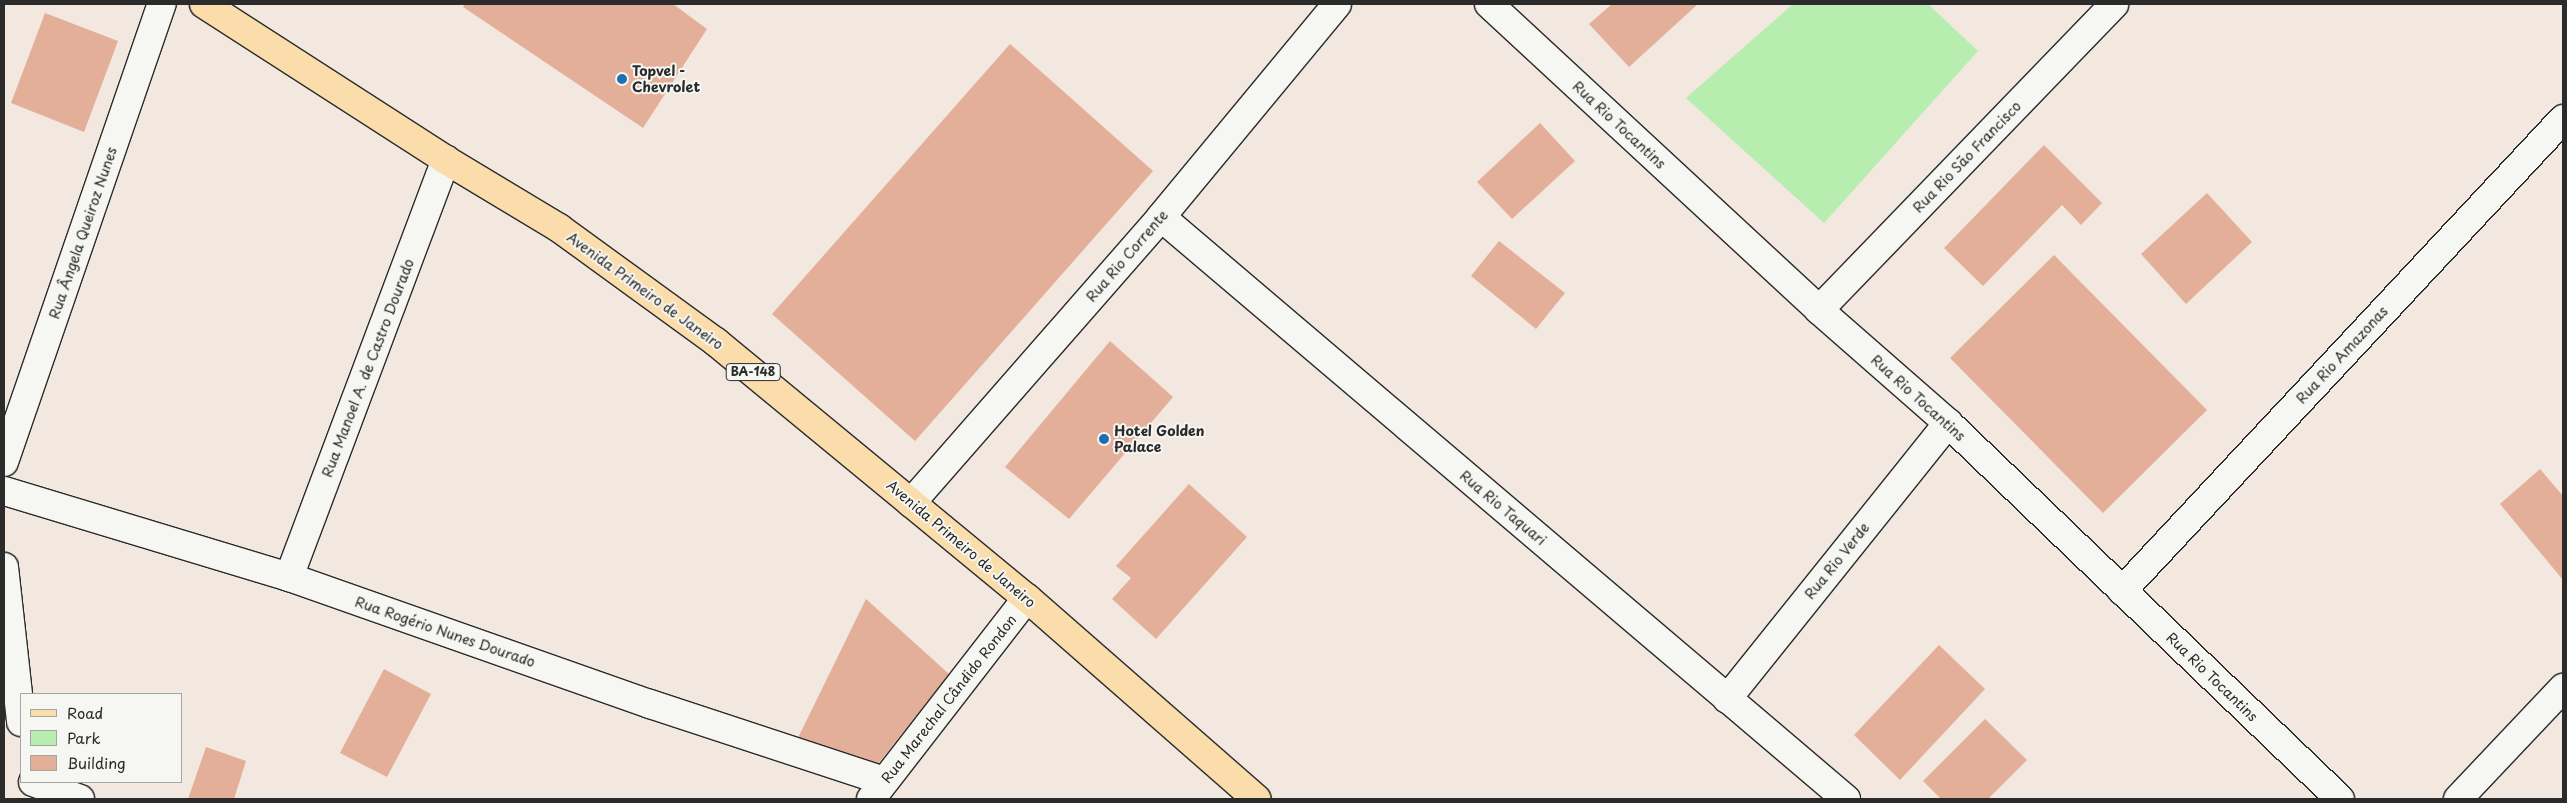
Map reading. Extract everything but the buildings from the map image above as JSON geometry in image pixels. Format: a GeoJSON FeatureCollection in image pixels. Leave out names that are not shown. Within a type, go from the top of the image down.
{"type":"FeatureCollection","features":[{"type":"Feature","properties":{"kind":"main road","name":"Avenida Primeiro de Janeiro"},"geometry":{"type":"LineString","coordinates":[[204,4],[446,160],[559,228],[716,342],[1027,598],[1257,799]]}},
{"type":"Feature","properties":{"kind":"street","name":"Rua Ângela Queiroz Nunes"},"geometry":{"type":"LineString","coordinates":[[4,462],[162,4]]}},
{"type":"Feature","properties":{"kind":"street","name":"Rua Rio Corrente"},"geometry":{"type":"LineString","coordinates":[[910,503],[1161,217],[1338,4]]}},
{"type":"Feature","properties":{"kind":"street","name":"Rua Rio Tocantins"},"geometry":{"type":"LineString","coordinates":[[1490,4],[1819,310],[1948,423],[2340,799]]}},
{"type":"Feature","properties":{"kind":"street","name":"Rua Rio São Francisco"},"geometry":{"type":"LineString","coordinates":[[1819,310],[2114,4]]}},
{"type":"Feature","properties":{"kind":"street","name":"Rua Rio Amazonas"},"geometry":{"type":"LineString","coordinates":[[2122,591],[2563,119]]}},
{"type":"Feature","properties":{"kind":"street","name":"Rua Manoel A. de Castro Dourado"},"geometry":{"type":"LineString","coordinates":[[289,577],[446,160]]}},
{"type":"Feature","properties":{"kind":"street","name":"Rua Rio Taquari"},"geometry":{"type":"LineString","coordinates":[[1161,217],[1846,799]]}},
{"type":"Feature","properties":{"kind":"street","name":"Rua Rio Verde"},"geometry":{"type":"LineString","coordinates":[[1727,698],[1948,423]]}},
{"type":"Feature","properties":{"kind":"street","name":"Rua Rogério Nunes Dourado"},"geometry":{"type":"LineString","coordinates":[[4,491],[289,577],[650,704],[878,790]]}},
{"type":"Feature","properties":{"kind":"street"},"geometry":{"type":"LineString","coordinates":[[4,567],[20,713]]}},
{"type":"Feature","properties":{"kind":"street","name":"Rua Marechal Cândido Rondon"},"geometry":{"type":"LineString","coordinates":[[878,790],[1027,598]]}},
{"type":"Feature","properties":{"kind":"street"},"geometry":{"type":"LineString","coordinates":[[2458,799],[2563,688]]}},
{"type":"Feature","properties":{"kind":"street"},"geometry":{"type":"LineString","coordinates":[[28,783],[29,799]]}},
{"type":"Feature","properties":{"kind":"street"},"geometry":{"type":"LineString","coordinates":[[36,783],[80,799]]}},
{"type":"Feature","properties":{"kind":"green space"},"geometry":{"type":"Polygon","coordinates":[[[1793,4],[1928,4],[1978,51],[1824,223],[1686,98],[1793,4]]]}},
{"type":"Feature","properties":{"kind":"place","name":"Topvel - Chevrolet"},"geometry":{"type":"Point","coordinates":[622,79]}},
{"type":"Feature","properties":{"kind":"place","name":"Hotel Golden Palace"},"geometry":{"type":"Point","coordinates":[1104,439]}}]}
